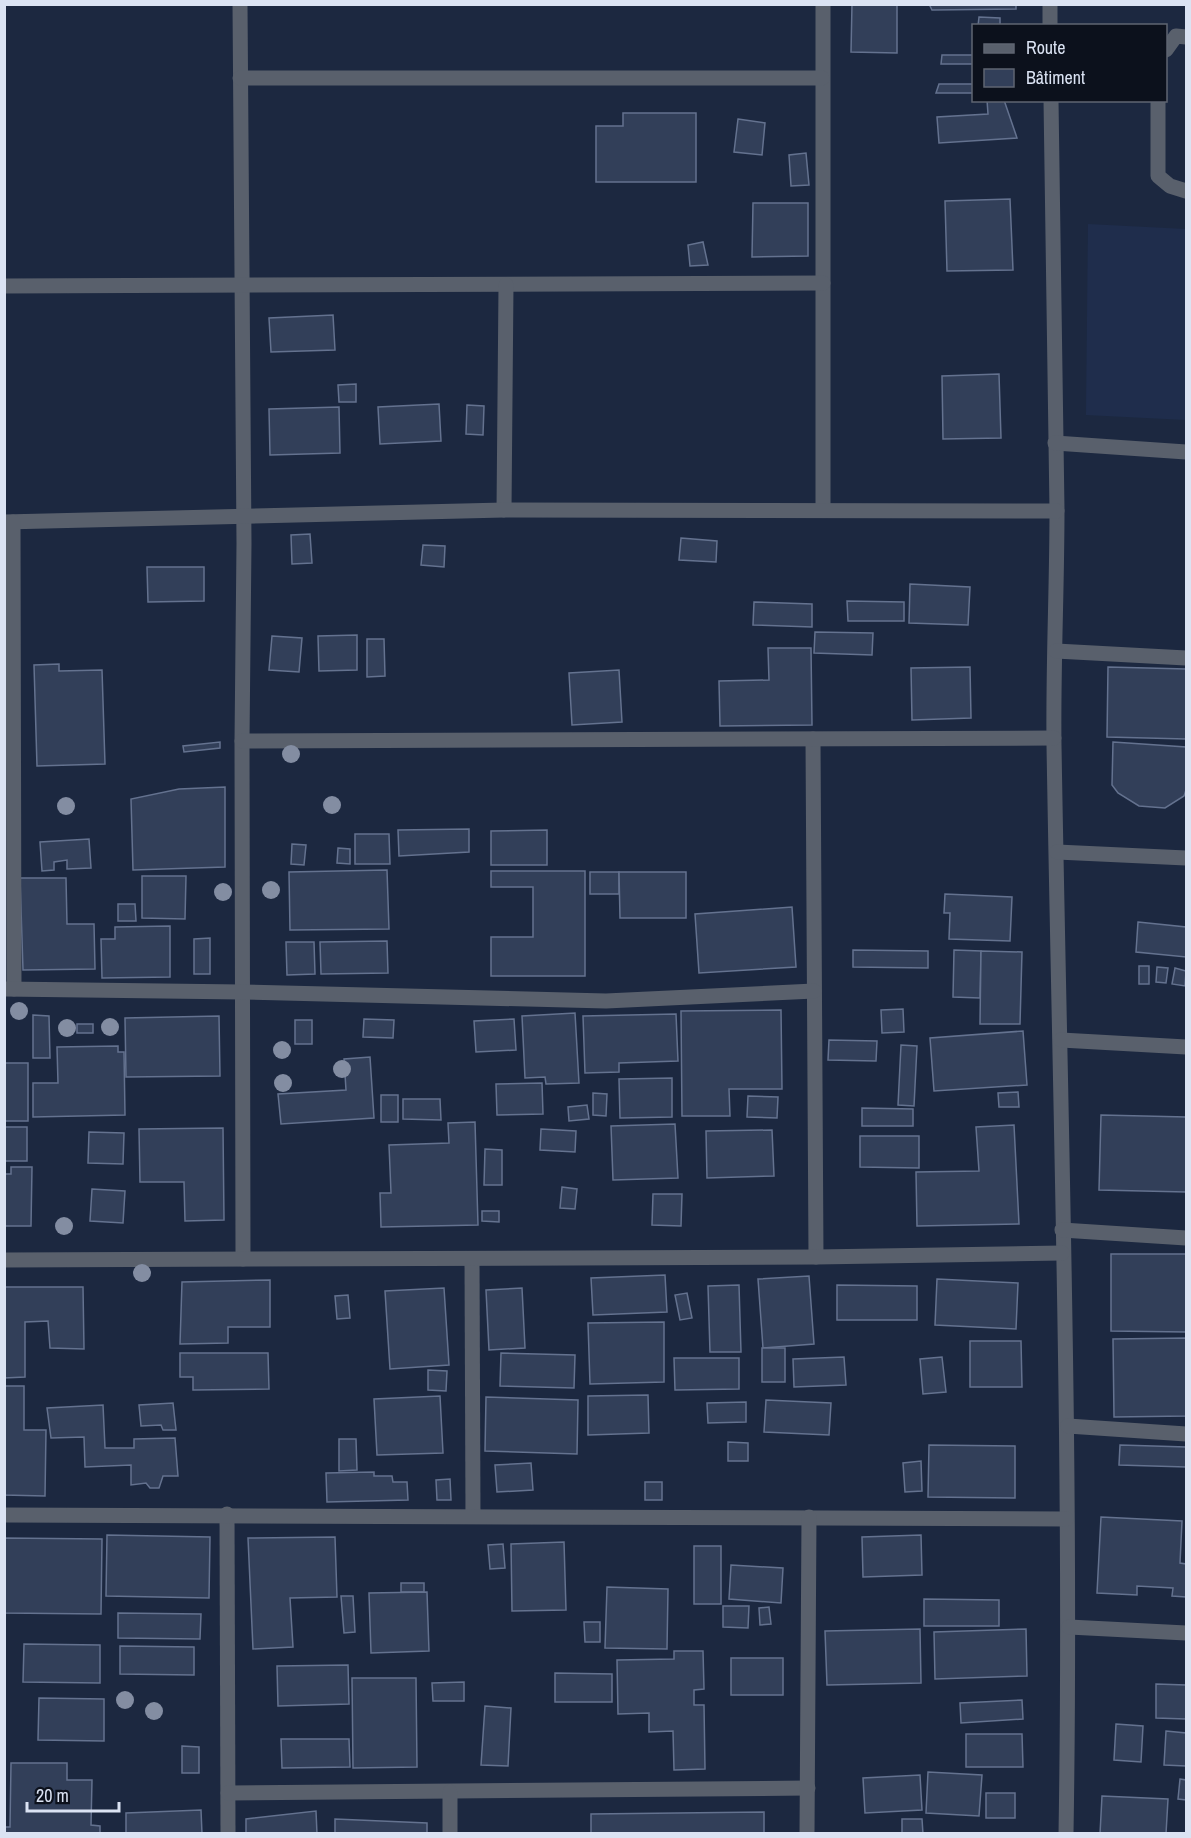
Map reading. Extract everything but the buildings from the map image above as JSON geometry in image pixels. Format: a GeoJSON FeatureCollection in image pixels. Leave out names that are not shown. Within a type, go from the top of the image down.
{"type":"FeatureCollection","features":[{"type":"Feature","properties":{"kind":"street"},"geometry":{"type":"LineString","coordinates":[[240,4],[240,286],[244,517],[243,1259]]}},
{"type":"Feature","properties":{"kind":"street"},"geometry":{"type":"LineString","coordinates":[[823,4],[823,510]]}},
{"type":"Feature","properties":{"kind":"street"},"geometry":{"type":"LineString","coordinates":[[1050,4],[1050,24]]}},
{"type":"Feature","properties":{"kind":"street"},"geometry":{"type":"LineString","coordinates":[[1167,49],[1176,36],[1186,37]]}},
{"type":"Feature","properties":{"kind":"street"},"geometry":{"type":"LineString","coordinates":[[240,78],[822,78]]}},
{"type":"Feature","properties":{"kind":"street"},"geometry":{"type":"LineString","coordinates":[[1051,102],[1057,511],[1054,738],[1061,1040],[1062,1253],[1068,1426],[1066,1519],[1069,1627],[1066,1833]]}},
{"type":"Feature","properties":{"kind":"street"},"geometry":{"type":"LineString","coordinates":[[1158,102],[1158,176],[1170,186],[1186,191]]}},
{"type":"Feature","properties":{"kind":"street"},"geometry":{"type":"LineString","coordinates":[[4,286],[823,282]]}},
{"type":"Feature","properties":{"kind":"street"},"geometry":{"type":"LineString","coordinates":[[504,510],[506,285]]}},
{"type":"Feature","properties":{"kind":"street"},"geometry":{"type":"LineString","coordinates":[[1056,443],[1186,452]]}},
{"type":"Feature","properties":{"kind":"street"},"geometry":{"type":"LineString","coordinates":[[814,991],[606,1001],[9,989],[9,522],[504,510],[1057,511]]}},
{"type":"Feature","properties":{"kind":"street"},"geometry":{"type":"LineString","coordinates":[[1056,651],[1186,658]]}},
{"type":"Feature","properties":{"kind":"street"},"geometry":{"type":"LineString","coordinates":[[242,741],[1054,738]]}},
{"type":"Feature","properties":{"kind":"street"},"geometry":{"type":"LineString","coordinates":[[813,739],[816,1257]]}},
{"type":"Feature","properties":{"kind":"street"},"geometry":{"type":"LineString","coordinates":[[1057,852],[1186,858]]}},
{"type":"Feature","properties":{"kind":"street"},"geometry":{"type":"LineString","coordinates":[[1061,1040],[1186,1047]]}},
{"type":"Feature","properties":{"kind":"street"},"geometry":{"type":"LineString","coordinates":[[1062,1230],[1186,1238]]}},
{"type":"Feature","properties":{"kind":"street"},"geometry":{"type":"LineString","coordinates":[[4,1260],[816,1257],[1062,1253]]}},
{"type":"Feature","properties":{"kind":"street"},"geometry":{"type":"LineString","coordinates":[[472,1259],[473,1515]]}},
{"type":"Feature","properties":{"kind":"street"},"geometry":{"type":"LineString","coordinates":[[1068,1426],[1186,1434]]}},
{"type":"Feature","properties":{"kind":"street"},"geometry":{"type":"LineString","coordinates":[[4,1515],[227,1514],[1066,1519]]}},
{"type":"Feature","properties":{"kind":"street"},"geometry":{"type":"LineString","coordinates":[[227,1514],[228,1833]]}},
{"type":"Feature","properties":{"kind":"street"},"geometry":{"type":"LineString","coordinates":[[807,1833],[809,1517]]}},
{"type":"Feature","properties":{"kind":"street"},"geometry":{"type":"LineString","coordinates":[[1069,1627],[1186,1633]]}},
{"type":"Feature","properties":{"kind":"street"},"geometry":{"type":"LineString","coordinates":[[228,1793],[808,1788]]}},
{"type":"Feature","properties":{"kind":"street"},"geometry":{"type":"LineString","coordinates":[[450,1792],[450,1833]]}},
{"type":"Feature","properties":{"kind":"shaded area"},"geometry":{"type":"Polygon","coordinates":[[[1088,224],[1186,229],[1186,420],[1086,415],[1088,224]]]}}]}
